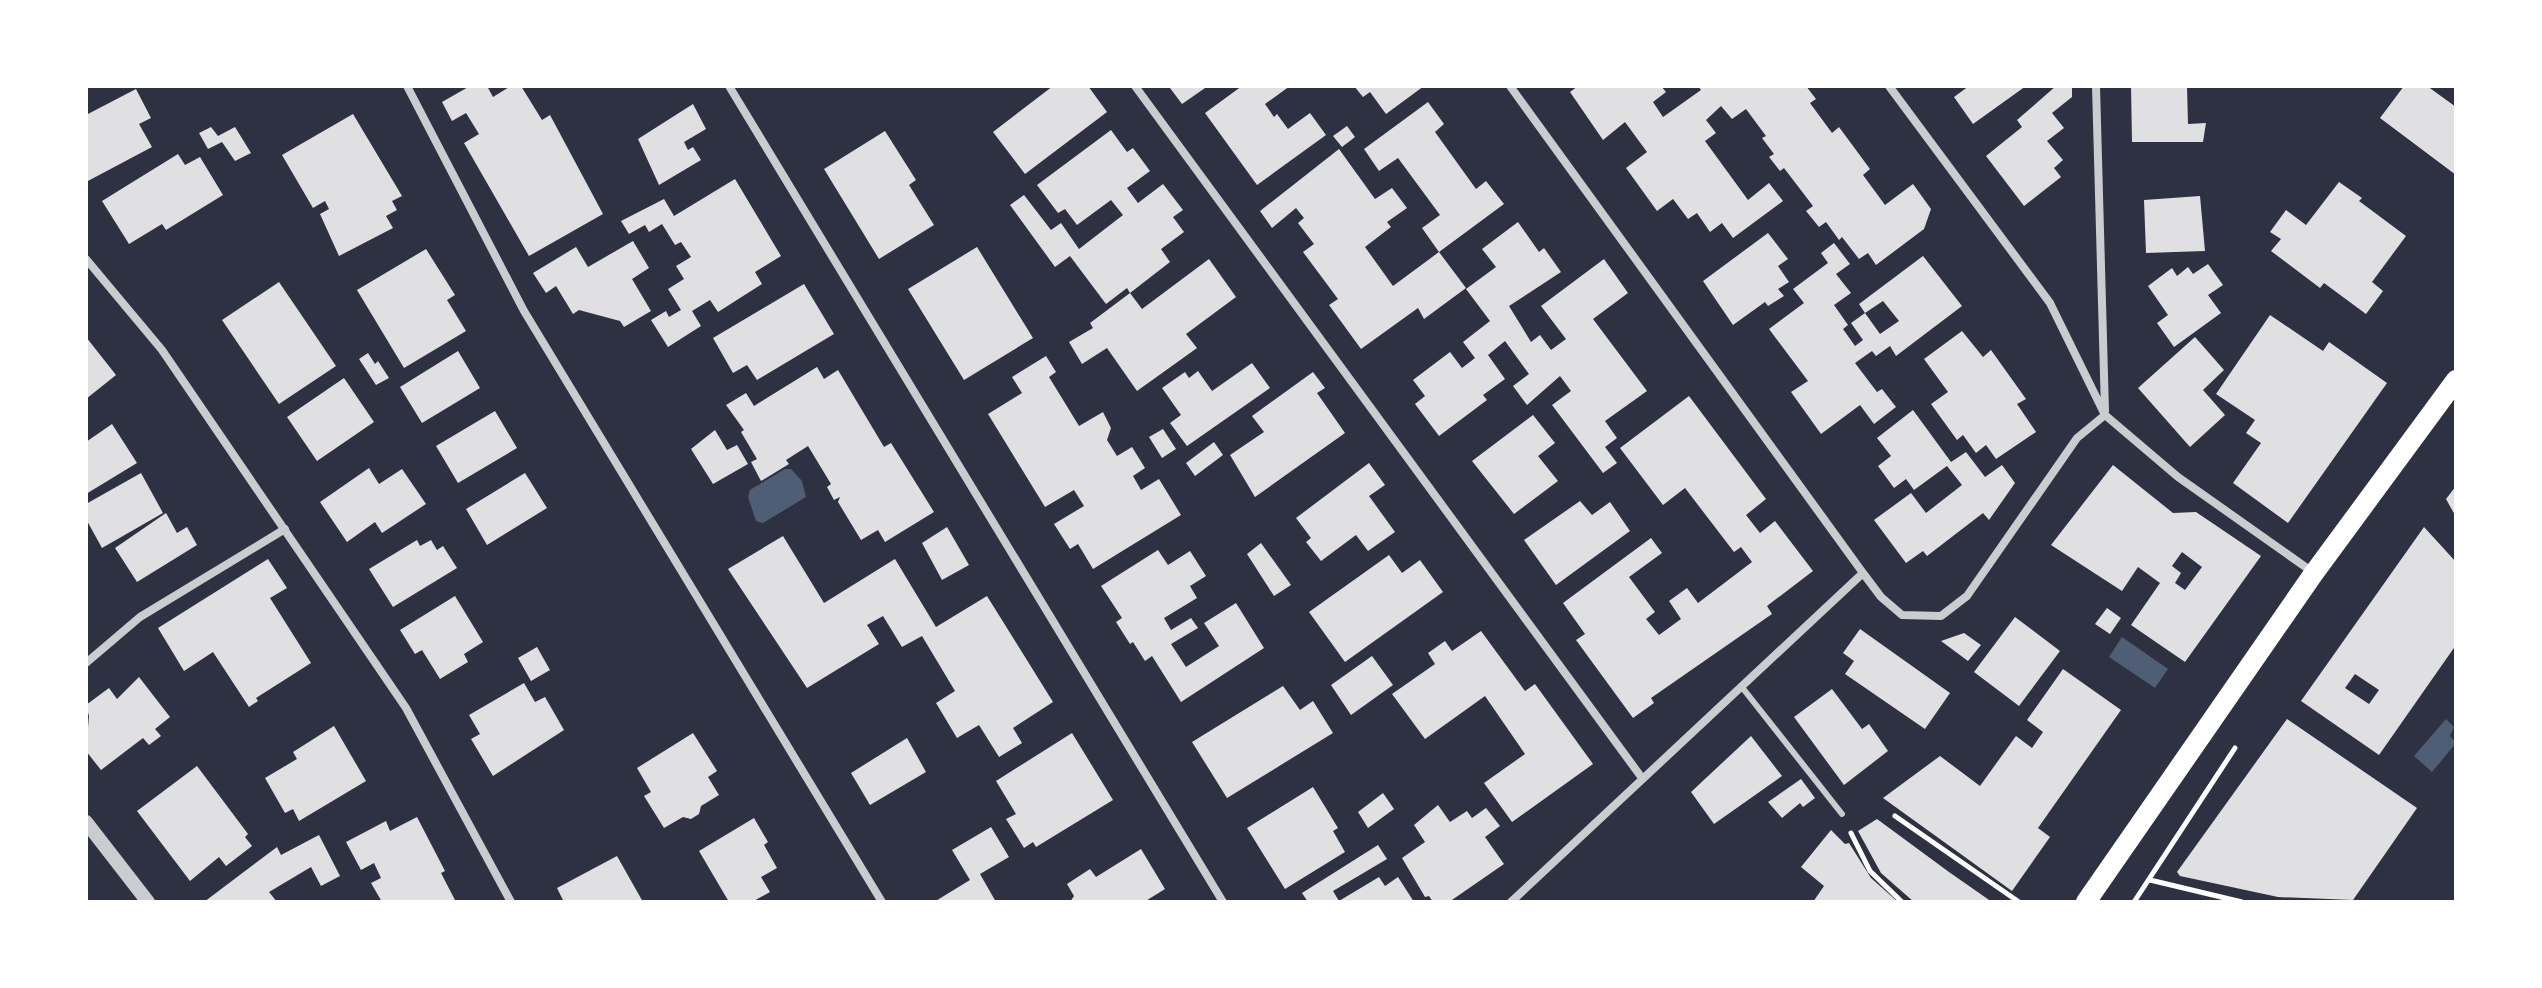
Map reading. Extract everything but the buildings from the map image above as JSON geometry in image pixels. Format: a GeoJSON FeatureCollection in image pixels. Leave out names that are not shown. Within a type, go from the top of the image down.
{"type":"FeatureCollection","features":[{"type":"Feature","properties":{"kind":"main road"},"geometry":{"type":"LineString","coordinates":[[2086,902],[2314,573],[2456,380]]}},
{"type":"Feature","properties":{"kind":"street"},"geometry":{"type":"LineString","coordinates":[[407,86],[524,311],[882,902]]}},
{"type":"Feature","properties":{"kind":"street"},"geometry":{"type":"LineString","coordinates":[[729,86],[1223,902]]}},
{"type":"Feature","properties":{"kind":"street"},"geometry":{"type":"LineString","coordinates":[[1135,86],[1642,778]]}},
{"type":"Feature","properties":{"kind":"street"},"geometry":{"type":"LineString","coordinates":[[1510,86],[1863,573],[1881,597],[1902,615],[1941,616],[1967,596],[2077,438],[2105,415]]}},
{"type":"Feature","properties":{"kind":"street"},"geometry":{"type":"LineString","coordinates":[[1889,86],[2050,303],[2105,415],[2178,477],[2314,573]]}},
{"type":"Feature","properties":{"kind":"street"},"geometry":{"type":"LineString","coordinates":[[2096,86],[2105,415]]}},
{"type":"Feature","properties":{"kind":"street"},"geometry":{"type":"LineString","coordinates":[[86,259],[162,350],[406,708],[511,902]]}},
{"type":"Feature","properties":{"kind":"street"},"geometry":{"type":"LineString","coordinates":[[86,663],[140,617],[285,529]]}},
{"type":"Feature","properties":{"kind":"street"},"geometry":{"type":"LineString","coordinates":[[1511,902],[1863,573]]}},
{"type":"Feature","properties":{"kind":"street"},"geometry":{"type":"LineString","coordinates":[[86,822],[148,902]]}},
{"type":"Feature","properties":{"kind":"lane"},"geometry":{"type":"LineString","coordinates":[[1741,686],[1842,814]]}},
{"type":"Feature","properties":{"kind":"path"},"geometry":{"type":"LineString","coordinates":[[1842,814],[1870,871],[1902,902]]}},
{"type":"Feature","properties":{"kind":"path"},"geometry":{"type":"LineString","coordinates":[[1895,816],[2019,902]]}},
{"type":"Feature","properties":{"kind":"path"},"geometry":{"type":"LineString","coordinates":[[2116,859],[2149,880],[2242,902]]}},
{"type":"Feature","properties":{"kind":"water"},"geometry":{"type":"Polygon","coordinates":[[[785,469],[791,469],[802,481],[806,497],[763,523],[756,521],[748,497],[750,490],[785,469]]]}},
{"type":"Feature","properties":{"kind":"water"},"geometry":{"type":"Polygon","coordinates":[[[2122,637],[2168,669],[2155,688],[2109,657],[2122,637]]]}},
{"type":"Feature","properties":{"kind":"water"},"geometry":{"type":"Polygon","coordinates":[[[2446,719],[2454,727],[2450,736],[2456,743],[2432,772],[2414,756],[2446,719]]]}}]}
